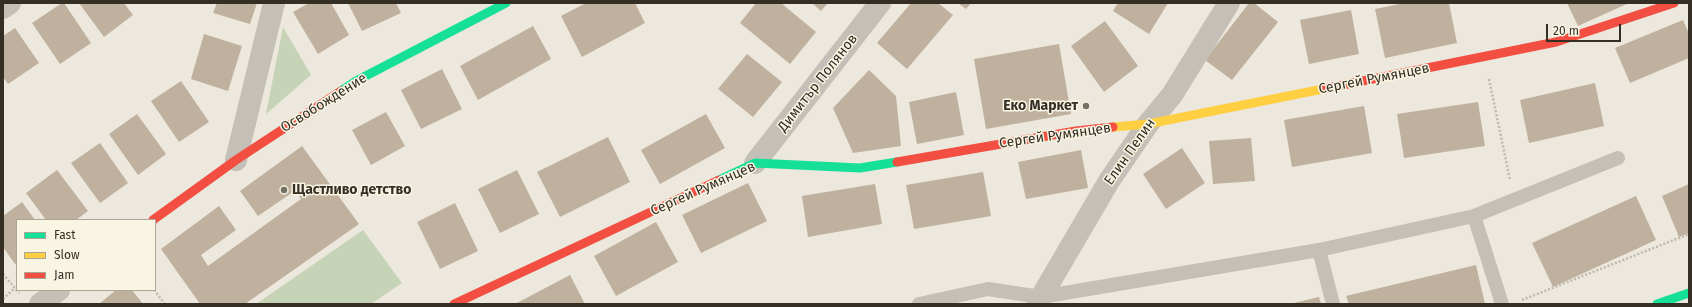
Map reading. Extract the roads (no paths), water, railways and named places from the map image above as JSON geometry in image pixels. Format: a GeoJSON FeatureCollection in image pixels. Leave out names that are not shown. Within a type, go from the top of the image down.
{"type":"FeatureCollection","features":[{"type":"Feature","properties":{"kind":"street"},"geometry":{"type":"LineString","coordinates":[[3,8],[10,3]]}},
{"type":"Feature","properties":{"kind":"street"},"geometry":{"type":"LineString","coordinates":[[236,160],[274,3]]}},
{"type":"Feature","properties":{"kind":"street","name":"Освобождение"},"geometry":{"type":"LineString","coordinates":[[154,219],[236,160],[356,81],[506,3]]}},
{"type":"Feature","properties":{"kind":"street","name":"Димитър Полянов"},"geometry":{"type":"LineString","coordinates":[[755,164],[880,3]]}},
{"type":"Feature","properties":{"kind":"street","name":"Елин Пелин"},"geometry":{"type":"LineString","coordinates":[[1039,300],[1109,181],[1148,124],[1172,95],[1229,3]]}},
{"type":"Feature","properties":{"kind":"street","name":"Сергей Румянцев"},"geometry":{"type":"LineString","coordinates":[[454,304],[755,164],[860,168],[1076,131],[1148,124],[1556,42],[1674,3]]}},
{"type":"Feature","properties":{"kind":"street"},"geometry":{"type":"LineString","coordinates":[[32,301],[57,291]]}},
{"type":"Feature","properties":{"kind":"street"},"geometry":{"type":"LineString","coordinates":[[1657,304],[1689,293]]}},
{"type":"Feature","properties":{"kind":"lane"},"geometry":{"type":"LineString","coordinates":[[919,304],[988,288],[1039,300],[1319,250],[1474,216],[1618,158]]}},
{"type":"Feature","properties":{"kind":"lane"},"geometry":{"type":"LineString","coordinates":[[1474,216],[1502,304]]}},
{"type":"Feature","properties":{"kind":"lane"},"geometry":{"type":"LineString","coordinates":[[1319,250],[1333,304]]}},
{"type":"Feature","properties":{"kind":"place","name":"Еко Маркет"},"geometry":{"type":"Point","coordinates":[1086,106]}},
{"type":"Feature","properties":{"kind":"place","name":"Щастливо детство"},"geometry":{"type":"Point","coordinates":[284,190]}}]}
